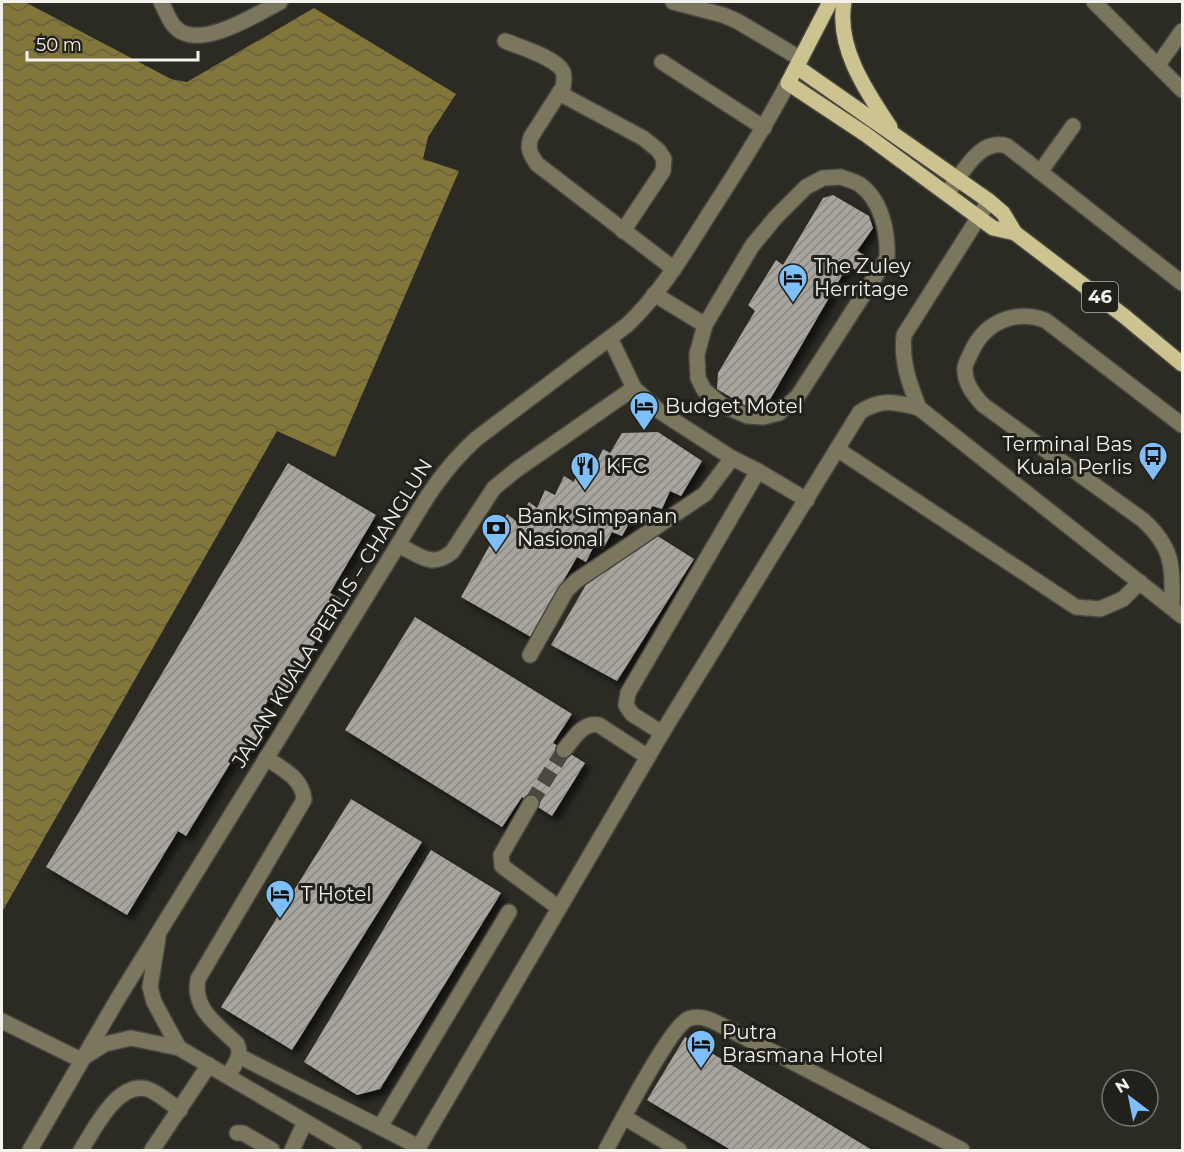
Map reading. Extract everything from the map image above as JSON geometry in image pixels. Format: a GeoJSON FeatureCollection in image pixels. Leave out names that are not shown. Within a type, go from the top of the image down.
{"type":"FeatureCollection","features":[{"type":"Feature","properties":{"kind":"main road"},"geometry":{"type":"LineString","coordinates":[[788,83],[830,2]]}},
{"type":"Feature","properties":{"kind":"main road"},"geometry":{"type":"LineString","coordinates":[[844,2],[844,30],[849,51],[867,92],[895,135]]}},
{"type":"Feature","properties":{"kind":"main road","name":"46"},"geometry":{"type":"LineString","coordinates":[[799,63],[895,135],[989,201],[1003,213],[1015,233],[1124,316],[1182,364]]}},
{"type":"Feature","properties":{"kind":"main road","name":"46"},"geometry":{"type":"LineString","coordinates":[[788,83],[865,134],[993,228],[1002,232],[1015,233]]}},
{"type":"Feature","properties":{"kind":"street"},"geometry":{"type":"LineString","coordinates":[[161,2],[175,27],[186,33],[200,36],[217,32],[280,2]]}},
{"type":"Feature","properties":{"kind":"street"},"geometry":{"type":"LineString","coordinates":[[673,2],[737,21],[799,63]]}},
{"type":"Feature","properties":{"kind":"street"},"geometry":{"type":"LineString","coordinates":[[1094,2],[1182,90]]}},
{"type":"Feature","properties":{"kind":"street"},"geometry":{"type":"LineString","coordinates":[[1158,65],[1182,31]]}},
{"type":"Feature","properties":{"kind":"street"},"geometry":{"type":"LineString","coordinates":[[505,41],[555,63],[565,78],[563,87],[531,137],[528,146],[537,164],[674,269]]}},
{"type":"Feature","properties":{"kind":"street"},"geometry":{"type":"LineString","coordinates":[[662,62],[764,128]]}},
{"type":"Feature","properties":{"kind":"street","name":"JALAN KUALA PERLIS – CHANGLUN"},"geometry":{"type":"LineString","coordinates":[[30,1150],[81,1060],[432,487],[458,455],[511,411],[610,338],[643,310],[674,269],[764,128],[788,83]]}},
{"type":"Feature","properties":{"kind":"street"},"geometry":{"type":"LineString","coordinates":[[559,93],[643,138],[658,150],[664,159],[663,171],[623,231]]}},
{"type":"Feature","properties":{"kind":"street"},"geometry":{"type":"LineString","coordinates":[[1040,172],[1073,126]]}},
{"type":"Feature","properties":{"kind":"street"},"geometry":{"type":"LineString","coordinates":[[947,193],[979,152],[991,144],[1012,149],[1182,283]]}},
{"type":"Feature","properties":{"kind":"street"},"geometry":{"type":"LineString","coordinates":[[841,177],[859,184],[872,198],[881,213],[888,237],[887,258],[798,396],[779,413],[763,417],[747,416],[722,405],[704,390],[698,378],[697,354],[705,325],[752,246],[776,217],[806,188],[823,178],[841,177]]}},
{"type":"Feature","properties":{"kind":"street"},"geometry":{"type":"LineString","coordinates":[[919,408],[905,368],[904,335],[989,201]]}},
{"type":"Feature","properties":{"kind":"street"},"geometry":{"type":"LineString","coordinates":[[654,294],[705,325]]}},
{"type":"Feature","properties":{"kind":"street"},"geometry":{"type":"LineString","coordinates":[[1177,612],[1171,564],[1158,534],[1143,520],[983,405],[968,383],[965,367],[975,342],[996,323],[1013,316],[1032,315],[1045,320],[1182,425]]}},
{"type":"Feature","properties":{"kind":"street"},"geometry":{"type":"LineString","coordinates":[[610,338],[634,388],[659,411],[732,458],[807,500]]}},
{"type":"Feature","properties":{"kind":"street"},"geometry":{"type":"LineString","coordinates":[[398,545],[432,561],[445,558],[453,552],[494,488],[516,470],[634,388]]}},
{"type":"Feature","properties":{"kind":"street"},"geometry":{"type":"LineString","coordinates":[[239,1056],[380,1127],[418,1149],[662,733],[860,412],[869,406],[892,401],[919,408],[1177,612]]}},
{"type":"Feature","properties":{"kind":"street"},"geometry":{"type":"LineString","coordinates":[[837,449],[1076,607],[1100,609],[1123,599],[1140,582]]}},
{"type":"Feature","properties":{"kind":"street"},"geometry":{"type":"LineString","coordinates":[[530,655],[566,591],[576,581],[705,494],[732,458]]}},
{"type":"Feature","properties":{"kind":"street"},"geometry":{"type":"LineString","coordinates":[[662,733],[632,714],[626,705],[628,693],[758,471]]}},
{"type":"Feature","properties":{"kind":"street"},"geometry":{"type":"LineString","coordinates":[[564,750],[581,729],[594,724],[648,757]]}},
{"type":"Feature","properties":{"kind":"street"},"geometry":{"type":"LineString","coordinates":[[228,1076],[239,1056],[240,1049],[202,1010],[196,988],[198,979],[304,800],[304,790],[299,781],[266,758]]}},
{"type":"Feature","properties":{"kind":"street"},"geometry":{"type":"LineString","coordinates":[[531,802],[501,855],[502,866],[559,908]]}},
{"type":"Feature","properties":{"kind":"street"},"geometry":{"type":"LineString","coordinates":[[380,1127],[509,912]]}},
{"type":"Feature","properties":{"kind":"street"},"geometry":{"type":"LineString","coordinates":[[158,935],[150,987],[154,1002],[179,1048]]}},
{"type":"Feature","properties":{"kind":"street"},"geometry":{"type":"LineString","coordinates":[[606,1150],[676,1029],[689,1019],[698,1018],[719,1024],[962,1150]]}},
{"type":"Feature","properties":{"kind":"street"},"geometry":{"type":"LineString","coordinates":[[2,1021],[81,1060],[105,1044],[130,1038],[179,1048],[354,1150]]}},
{"type":"Feature","properties":{"kind":"street"},"geometry":{"type":"LineString","coordinates":[[152,1150],[209,1065]]}},
{"type":"Feature","properties":{"kind":"street"},"geometry":{"type":"LineString","coordinates":[[81,1150],[114,1100],[134,1089],[148,1089],[180,1110]]}},
{"type":"Feature","properties":{"kind":"street"},"geometry":{"type":"LineString","coordinates":[[624,1117],[679,1150]]}},
{"type":"Feature","properties":{"kind":"street"},"geometry":{"type":"LineString","coordinates":[[292,1150],[305,1122]]}},
{"type":"Feature","properties":{"kind":"street"},"geometry":{"type":"LineString","coordinates":[[237,1132],[243,1133],[272,1150]]}},
{"type":"Feature","properties":{"kind":"water"},"geometry":{"type":"Polygon","coordinates":[[[2,2],[25,2],[171,79],[187,82],[314,8],[456,94],[428,137],[423,159],[459,171],[335,457],[277,431],[2,912],[2,2]]]}},
{"type":"Feature","properties":{"kind":"building"},"geometry":{"type":"Polygon","coordinates":[[[833,195],[869,216],[873,228],[857,251],[871,259],[860,273],[848,265],[765,408],[754,411],[717,389],[718,373],[755,311],[748,305],[776,260],[783,265],[823,198],[833,195]]]}},
{"type":"Feature","properties":{"kind":"building"},"geometry":{"type":"Polygon","coordinates":[[[658,432],[702,461],[681,496],[670,491],[662,509],[652,506],[645,523],[632,518],[622,536],[612,532],[603,549],[594,546],[586,562],[577,557],[531,637],[461,597],[507,514],[517,522],[529,502],[537,508],[545,490],[555,495],[564,476],[574,482],[580,461],[593,470],[603,449],[610,453],[622,433],[658,432]]]}},
{"type":"Feature","properties":{"kind":"building"},"geometry":{"type":"Polygon","coordinates":[[[288,463],[376,515],[330,593],[341,599],[279,702],[270,697],[264,707],[274,713],[249,755],[239,749],[186,836],[178,831],[127,915],[46,867],[288,463]]]}},
{"type":"Feature","properties":{"kind":"building"},"geometry":{"type":"Polygon","coordinates":[[[656,535],[694,559],[617,681],[551,645],[587,583],[656,535]]]}},
{"type":"Feature","properties":{"kind":"building"},"geometry":{"type":"Polygon","coordinates":[[[415,617],[572,714],[553,743],[585,763],[552,816],[522,797],[502,827],[345,730],[415,617]]]}},
{"type":"Feature","properties":{"kind":"building"},"geometry":{"type":"Polygon","coordinates":[[[351,799],[422,842],[292,1050],[221,1007],[351,799]]]}},
{"type":"Feature","properties":{"kind":"building"},"geometry":{"type":"Polygon","coordinates":[[[431,850],[501,893],[380,1089],[357,1095],[304,1062],[431,850]]]}},
{"type":"Feature","properties":{"kind":"building","name":"Putra Brasmana Hotel"},"geometry":{"type":"Polygon","coordinates":[[[685,1037],[872,1150],[731,1150],[647,1100],[685,1037]]]}},
{"type":"Feature","properties":{"kind":"tunnel"},"geometry":{"type":"LineString","coordinates":[[531,803],[564,750]]}},
{"type":"Feature","properties":{"kind":"place","name":"The Zuley Herritage"},"geometry":{"type":"Point","coordinates":[793,304]}},
{"type":"Feature","properties":{"kind":"place","name":"Budget Motel"},"geometry":{"type":"Point","coordinates":[644,432]}},
{"type":"Feature","properties":{"kind":"place","name":"Terminal Bas Kuala Perlis"},"geometry":{"type":"Point","coordinates":[1153,482]}},
{"type":"Feature","properties":{"kind":"place","name":"KFC"},"geometry":{"type":"Point","coordinates":[585,492]}},
{"type":"Feature","properties":{"kind":"place","name":"Bank Simpanan Nasional"},"geometry":{"type":"Point","coordinates":[496,554]}},
{"type":"Feature","properties":{"kind":"place","name":"T Hotel"},"geometry":{"type":"Point","coordinates":[280,920]}},
{"type":"Feature","properties":{"kind":"place","name":"Putra Brasmana Hotel"},"geometry":{"type":"Point","coordinates":[701,1070]}}]}
